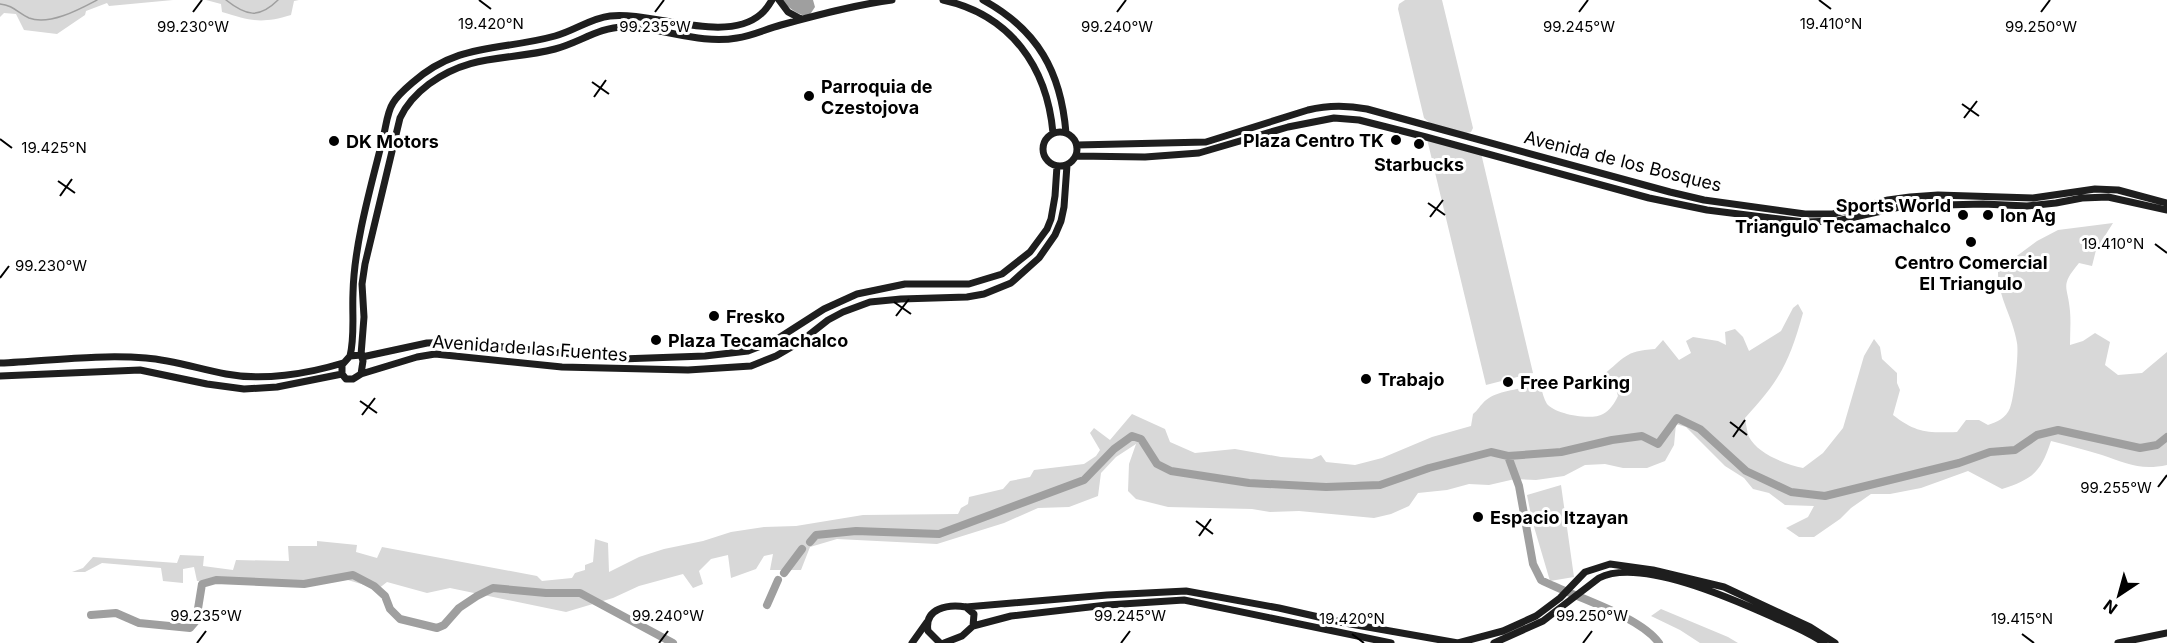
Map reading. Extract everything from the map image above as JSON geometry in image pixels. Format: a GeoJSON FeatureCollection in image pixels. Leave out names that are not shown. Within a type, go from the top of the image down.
{"type":"FeatureCollection","features":[{"type":"Feature","properties":{"kind":"main road"},"geometry":{"type":"LineString","coordinates":[[0,363],[129,357],[164,360],[237,376],[259,376],[292,374],[344,363],[350,357],[353,328],[352,292],[356,261],[392,104],[406,89],[435,65],[465,52],[556,36],[610,16],[702,26],[739,24],[760,15],[772,0]]}},
{"type":"Feature","properties":{"kind":"main road"},"geometry":{"type":"LineString","coordinates":[[779,0],[788,12],[803,20]]}},
{"type":"Feature","properties":{"kind":"main road"},"geometry":{"type":"LineString","coordinates":[[0,376],[140,370],[244,389],[272,388],[342,374],[350,379],[357,378],[361,375],[364,317],[362,284],[365,264],[400,118],[408,104],[419,92],[442,74],[490,58],[554,49],[606,29],[637,28],[682,36],[732,39],[856,5],[892,0]]}},
{"type":"Feature","properties":{"kind":"main road"},"geometry":{"type":"LineString","coordinates":[[943,0],[979,13],[1018,42],[1035,66],[1041,80],[1048,102],[1053,133]]}},
{"type":"Feature","properties":{"kind":"main road"},"geometry":{"type":"LineString","coordinates":[[983,0],[1017,23],[1044,54],[1060,93],[1065,112],[1066,133]]}},
{"type":"Feature","properties":{"kind":"main road"},"geometry":{"type":"LineString","coordinates":[[392,104],[400,118]]}},
{"type":"Feature","properties":{"kind":"main road","name":"Avenida de los Bosques"},"geometry":{"type":"LineString","coordinates":[[1077,145],[1206,142],[1308,110],[1342,105],[1367,109],[1690,197],[1805,214],[1833,214],[1888,200],[1910,197],[1938,195],[2033,198],[2095,189],[2118,190],[2167,202]]}},
{"type":"Feature","properties":{"kind":"main road","name":"Avenida de los Bosques"},"geometry":{"type":"LineString","coordinates":[[1076,156],[1145,157],[1199,153],[1288,127],[1334,118],[1359,120],[1681,205],[1804,222],[1837,221],[1904,206],[1971,204],[2028,206],[2082,198],[2108,197],[2167,210]]}},
{"type":"Feature","properties":{"kind":"main road"},"geometry":{"type":"LineString","coordinates":[[1053,133],[1066,133],[1077,145],[1076,156],[1067,165],[1058,166],[1047,160],[1043,152],[1044,143],[1053,133]]}},
{"type":"Feature","properties":{"kind":"main road"},"geometry":{"type":"LineString","coordinates":[[1502,158],[1504,146]]}},
{"type":"Feature","properties":{"kind":"main road","name":"Avenida de las Fuentes"},"geometry":{"type":"LineString","coordinates":[[361,375],[417,357],[447,354],[551,367],[688,370],[752,366],[800,342],[828,320],[870,302],[967,297],[1003,287],[1022,275],[1048,246],[1061,221],[1067,165]]}},
{"type":"Feature","properties":{"kind":"main road","name":"Avenida de las Fuentes"},"geometry":{"type":"LineString","coordinates":[[361,356],[427,343],[455,342],[625,359],[709,356],[757,348],[784,335],[824,309],[864,292],[905,284],[969,284],[991,279],[1013,268],[1030,252],[1047,229],[1051,219],[1058,166]]}},
{"type":"Feature","properties":{"kind":"main road"},"geometry":{"type":"LineString","coordinates":[[885,287],[881,294],[886,300]]}},
{"type":"Feature","properties":{"kind":"main road"},"geometry":{"type":"LineString","coordinates":[[864,292],[870,296],[870,302]]}},
{"type":"Feature","properties":{"kind":"main road"},"geometry":{"type":"LineString","coordinates":[[378,354],[382,368]]}},
{"type":"Feature","properties":{"kind":"main road"},"geometry":{"type":"LineString","coordinates":[[350,357],[361,356]]}},
{"type":"Feature","properties":{"kind":"main road"},"geometry":{"type":"LineString","coordinates":[[619,369],[625,359],[630,363],[628,369]]}},
{"type":"Feature","properties":{"kind":"main road"},"geometry":{"type":"LineString","coordinates":[[342,374],[344,363]]}},
{"type":"Feature","properties":{"kind":"main road"},"geometry":{"type":"LineString","coordinates":[[196,381],[201,374],[199,368]]}},
{"type":"Feature","properties":{"kind":"main road"},"geometry":{"type":"LineString","coordinates":[[207,384],[204,378],[208,370]]}},
{"type":"Feature","properties":{"kind":"main road"},"geometry":{"type":"LineString","coordinates":[[1494,643],[1543,621],[1563,601],[1585,572],[1610,564],[1687,577],[1724,587],[1810,627],[1834,643]]}},
{"type":"Feature","properties":{"kind":"main road"},"geometry":{"type":"LineString","coordinates":[[912,643],[930,615],[941,608],[951,606],[966,607],[1186,591],[1447,642],[1471,641],[1503,632],[1536,616],[1607,573],[1630,572],[1702,587],[1797,628],[1824,643]]}},
{"type":"Feature","properties":{"kind":"main road"},"geometry":{"type":"LineString","coordinates":[[1077,608],[1107,595]]}},
{"type":"Feature","properties":{"kind":"main road"},"geometry":{"type":"LineString","coordinates":[[927,622],[928,631],[942,643],[962,636],[973,626],[1011,616],[1077,608],[1184,600],[1391,643]]}},
{"type":"Feature","properties":{"kind":"main road"},"geometry":{"type":"LineString","coordinates":[[966,607],[974,615],[973,626]]}},
{"type":"Feature","properties":{"kind":"main road"},"geometry":{"type":"LineString","coordinates":[[2118,643],[2167,633]]}},
{"type":"Feature","properties":{"kind":"shaded area"},"geometry":{"type":"Polygon","coordinates":[[[0,0],[173,0],[109,6],[107,3],[86,11],[85,15],[57,34],[24,30],[16,14],[4,13],[0,17],[0,0]]]}},
{"type":"Feature","properties":{"kind":"shaded area"},"geometry":{"type":"Polygon","coordinates":[[[206,0],[299,0],[294,1],[291,15],[264,20],[249,19],[222,12],[221,4],[206,0]]]}},
{"type":"Feature","properties":{"kind":"shaded area"},"geometry":{"type":"Polygon","coordinates":[[[782,0],[813,0],[815,7],[809,16],[805,16],[794,11],[782,0]]]}},
{"type":"Feature","properties":{"kind":"shaded area"},"geometry":{"type":"Polygon","coordinates":[[[1405,0],[1442,0],[1473,128],[1471,132],[1466,133],[1431,124],[1424,118],[1398,9],[1399,4],[1405,0]]]}},
{"type":"Feature","properties":{"kind":"shaded area"},"geometry":{"type":"Polygon","coordinates":[[[1427,139],[1481,153],[1533,373],[1486,385],[1427,139]]]}},
{"type":"Feature","properties":{"kind":"shaded area"},"geometry":{"type":"Polygon","coordinates":[[[2113,223],[2096,250],[2092,266],[2079,263],[2067,282],[2070,345],[2083,341],[2095,333],[2110,342],[2105,365],[2118,375],[2142,373],[2167,352],[2167,465],[2149,467],[2133,465],[2051,441],[2039,467],[2021,482],[2002,489],[1968,471],[1921,488],[1890,494],[1871,494],[1814,537],[1799,537],[1786,528],[1808,517],[1814,506],[1785,505],[1769,493],[1753,489],[1744,478],[1725,466],[1686,427],[1676,424],[1674,445],[1665,461],[1647,468],[1623,468],[1605,464],[1585,465],[1564,476],[1536,480],[1515,479],[1489,485],[1469,484],[1447,490],[1418,493],[1409,506],[1374,518],[1299,511],[1270,512],[1252,509],[1168,507],[1136,499],[1128,491],[1129,464],[1136,444],[1116,457],[1101,473],[1098,496],[1069,507],[1038,508],[1004,523],[937,544],[837,539],[810,547],[801,570],[770,570],[773,554],[764,556],[756,569],[731,578],[728,555],[711,559],[699,571],[703,584],[693,588],[683,574],[639,586],[613,598],[566,612],[450,588],[427,593],[387,582],[378,589],[341,578],[304,586],[232,580],[197,581],[194,567],[183,569],[183,583],[163,581],[161,568],[102,563],[85,572],[72,572],[83,568],[93,557],[177,563],[180,555],[204,556],[203,566],[233,570],[236,560],[289,561],[288,546],[317,546],[317,541],[357,545],[356,552],[377,558],[382,547],[537,576],[542,581],[572,578],[575,573],[585,570],[585,565],[593,562],[595,539],[608,543],[609,572],[639,557],[731,532],[764,527],[796,526],[863,515],[958,514],[961,508],[968,504],[969,497],[1003,489],[1010,481],[1030,477],[1034,470],[1084,464],[1096,456],[1100,450],[1090,433],[1094,428],[1110,440],[1132,414],[1165,429],[1170,442],[1195,453],[1235,449],[1281,457],[1312,459],[1321,455],[1326,462],[1355,465],[1382,458],[1432,437],[1471,426],[1473,414],[1483,403],[1494,395],[1510,390],[1541,386],[1547,404],[1557,411],[1582,417],[1603,414],[1608,411],[1618,396],[1614,383],[1603,375],[1626,356],[1655,349],[1663,340],[1679,360],[1691,353],[1686,341],[1693,337],[1718,341],[1726,345],[1725,332],[1735,329],[1743,337],[1749,351],[1781,331],[1793,308],[1798,304],[1803,313],[1788,358],[1767,393],[1745,418],[1749,437],[1758,448],[1781,461],[1803,468],[1823,453],[1843,428],[1864,356],[1874,339],[1880,347],[1882,359],[1897,373],[1900,390],[1893,415],[1901,421],[1923,431],[1957,432],[1966,420],[1979,420],[1988,425],[2004,417],[2012,403],[2017,348],[2015,333],[2000,289],[1998,270],[2037,241],[2058,230],[2113,223]]]}},
{"type":"Feature","properties":{"kind":"shaded area"},"geometry":{"type":"Polygon","coordinates":[[[1561,485],[1574,577],[1550,581],[1527,495],[1561,485]]]}},
{"type":"Feature","properties":{"kind":"shaded area"},"geometry":{"type":"Polygon","coordinates":[[[1661,609],[1738,643],[1700,643],[1651,616],[1661,609]]]}},
{"type":"Feature","properties":{"kind":"waterway"},"geometry":{"type":"LineString","coordinates":[[0,4],[29,18],[46,20],[82,8],[97,0]]}},
{"type":"Feature","properties":{"kind":"waterway"},"geometry":{"type":"LineString","coordinates":[[226,0],[252,13],[265,10],[278,0]]}},
{"type":"Feature","properties":{"kind":"waterway"},"geometry":{"type":"LineString","coordinates":[[810,542],[816,535],[856,531],[939,534],[1084,480],[1114,449],[1132,436],[1141,439],[1157,464],[1171,471],[1249,483],[1326,487],[1380,485],[1429,468],[1491,452],[1508,456],[1561,452],[1612,440],[1642,436],[1658,444],[1677,418],[1700,429],[1746,471],[1791,492],[1825,496],[1959,463],[1990,452],[2015,450],[2037,435],[2058,430],[2140,448],[2157,445],[2167,437]]}},
{"type":"Feature","properties":{"kind":"waterway"},"geometry":{"type":"LineString","coordinates":[[1508,456],[1519,486],[1533,564],[1541,580],[1621,615],[1650,633],[1659,643]]}},
{"type":"Feature","properties":{"kind":"waterway"},"geometry":{"type":"LineString","coordinates":[[784,573],[802,549]]}},
{"type":"Feature","properties":{"kind":"waterway"},"geometry":{"type":"LineString","coordinates":[[91,615],[116,613],[139,623],[190,628],[196,621],[202,584],[216,580],[304,584],[353,575],[374,586],[385,596],[390,609],[400,619],[437,628],[444,625],[459,608],[493,588],[546,593],[580,593],[673,643]]}},
{"type":"Feature","properties":{"kind":"waterway"},"geometry":{"type":"LineString","coordinates":[[767,605],[778,580]]}},
{"type":"Feature","properties":{"kind":"place","name":"Parroquia de Czestojova"},"geometry":{"type":"Point","coordinates":[809,96]}},
{"type":"Feature","properties":{"kind":"place","name":"Plaza Centro TK"},"geometry":{"type":"Point","coordinates":[1396,140]}},
{"type":"Feature","properties":{"kind":"place","name":"DK Motors"},"geometry":{"type":"Point","coordinates":[334,141]}},
{"type":"Feature","properties":{"kind":"place","name":"Starbucks"},"geometry":{"type":"Point","coordinates":[1419,144]}},
{"type":"Feature","properties":{"kind":"place","name":"Sports World Triangulo Tecamachalco"},"geometry":{"type":"Point","coordinates":[1963,215]}},
{"type":"Feature","properties":{"kind":"place","name":"Ion Ag"},"geometry":{"type":"Point","coordinates":[1988,215]}},
{"type":"Feature","properties":{"kind":"place","name":"Centro Comercial El Triangulo"},"geometry":{"type":"Point","coordinates":[1971,242]}},
{"type":"Feature","properties":{"kind":"place","name":"Fresko"},"geometry":{"type":"Point","coordinates":[714,316]}},
{"type":"Feature","properties":{"kind":"place","name":"Plaza Tecamachalco"},"geometry":{"type":"Point","coordinates":[656,340]}},
{"type":"Feature","properties":{"kind":"place","name":"Trabajo"},"geometry":{"type":"Point","coordinates":[1366,379]}},
{"type":"Feature","properties":{"kind":"place","name":"Free Parking"},"geometry":{"type":"Point","coordinates":[1508,382]}},
{"type":"Feature","properties":{"kind":"place","name":"Espacio Itzayan"},"geometry":{"type":"Point","coordinates":[1478,517]}}]}
